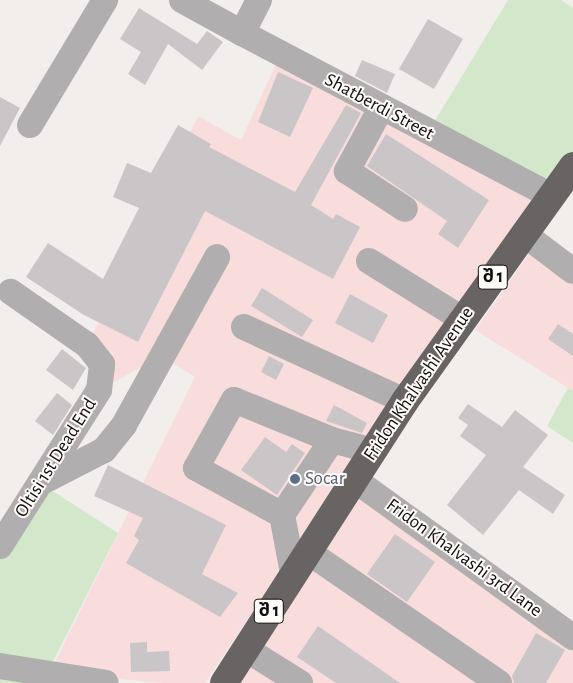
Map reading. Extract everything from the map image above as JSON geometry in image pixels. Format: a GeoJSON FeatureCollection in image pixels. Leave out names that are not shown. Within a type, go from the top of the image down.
{"type":"FeatureCollection","features":[{"type":"Feature","properties":{"kind":"highway","name":"Fridon Khalvashi Avenue"},"geometry":{"type":"LineString","coordinates":[[224,683],[405,401],[573,166]]}},
{"type":"Feature","properties":{"kind":"street"},"geometry":{"type":"LineString","coordinates":[[30,125],[105,0]]}},
{"type":"Feature","properties":{"kind":"street","name":"Shatberdi Street"},"geometry":{"type":"LineString","coordinates":[[182,0],[381,108],[551,196]]}},
{"type":"Feature","properties":{"kind":"street"},"geometry":{"type":"LineString","coordinates":[[242,33],[259,0]]}},
{"type":"Feature","properties":{"kind":"street"},"geometry":{"type":"LineString","coordinates":[[381,108],[347,170],[405,209]]}},
{"type":"Feature","properties":{"kind":"street"},"geometry":{"type":"LineString","coordinates":[[524,234],[573,271]]}},
{"type":"Feature","properties":{"kind":"street"},"geometry":{"type":"LineString","coordinates":[[40,484],[104,450],[124,425],[217,257]]}},
{"type":"Feature","properties":{"kind":"street"},"geometry":{"type":"LineString","coordinates":[[369,261],[462,319]]}},
{"type":"Feature","properties":{"kind":"street","name":"Oltisi 1st Dead End"},"geometry":{"type":"LineString","coordinates":[[0,546],[99,390],[102,364],[87,345],[10,292]]}},
{"type":"Feature","properties":{"kind":"street"},"geometry":{"type":"LineString","coordinates":[[244,327],[405,401]]}},
{"type":"Feature","properties":{"kind":"street"},"geometry":{"type":"LineString","coordinates":[[373,451],[332,440],[234,400],[196,468],[282,515],[300,562],[500,683]]}},
{"type":"Feature","properties":{"kind":"street"},"geometry":{"type":"LineString","coordinates":[[282,515],[332,440]]}},
{"type":"Feature","properties":{"kind":"street","name":"Fridon Khalvashi 3rd Lane"},"geometry":{"type":"LineString","coordinates":[[355,480],[573,637]]}},
{"type":"Feature","properties":{"kind":"street"},"geometry":{"type":"LineString","coordinates":[[246,649],[300,683]]}},
{"type":"Feature","properties":{"kind":"street"},"geometry":{"type":"LineString","coordinates":[[0,666],[106,683]]}},
{"type":"Feature","properties":{"kind":"shaded area"},"geometry":{"type":"Polygon","coordinates":[[[281,54],[539,199],[451,314],[205,683],[162,683],[50,672],[195,377],[162,356],[99,390],[87,345],[198,116],[241,140],[281,54]]]}},
{"type":"Feature","properties":{"kind":"shaded area"},"geometry":{"type":"Polygon","coordinates":[[[531,251],[573,278],[573,391],[475,330],[531,251]]]}},
{"type":"Feature","properties":{"kind":"shaded area"},"geometry":{"type":"Polygon","coordinates":[[[358,491],[573,637],[573,683],[239,683],[358,491]]]}},
{"type":"Feature","properties":{"kind":"green space"},"geometry":{"type":"Polygon","coordinates":[[[508,0],[561,0],[573,8],[573,153],[548,188],[427,134],[508,0]]]}},
{"type":"Feature","properties":{"kind":"green space"},"geometry":{"type":"Polygon","coordinates":[[[568,388],[573,391],[573,443],[547,426],[568,388]]]}},
{"type":"Feature","properties":{"kind":"green space"},"geometry":{"type":"Polygon","coordinates":[[[40,483],[118,533],[42,683],[0,683],[0,546],[40,483]]]}},
{"type":"Feature","properties":{"kind":"building"},"geometry":{"type":"Polygon","coordinates":[[[139,8],[197,44],[207,31],[223,42],[202,70],[168,44],[145,85],[128,74],[141,52],[120,39],[139,8]]]}},
{"type":"Feature","properties":{"kind":"building"},"geometry":{"type":"Polygon","coordinates":[[[428,19],[463,39],[434,89],[399,69],[428,19]]]}},
{"type":"Feature","properties":{"kind":"building"},"geometry":{"type":"Polygon","coordinates":[[[362,60],[395,74],[387,93],[355,76],[362,60]]]}},
{"type":"Feature","properties":{"kind":"building"},"geometry":{"type":"Polygon","coordinates":[[[278,72],[313,88],[290,137],[258,122],[278,72]]]}},
{"type":"Feature","properties":{"kind":"building"},"geometry":{"type":"Polygon","coordinates":[[[0,97],[20,108],[0,146],[0,97]]]}},
{"type":"Feature","properties":{"kind":"building"},"geometry":{"type":"Polygon","coordinates":[[[346,105],[361,113],[311,205],[333,219],[336,214],[360,227],[333,279],[205,211],[138,342],[84,315],[26,277],[48,243],[103,279],[139,208],[113,197],[127,163],[151,173],[178,125],[211,144],[209,147],[295,192],[346,105]]]}},
{"type":"Feature","properties":{"kind":"building"},"geometry":{"type":"Polygon","coordinates":[[[386,134],[489,200],[458,248],[438,234],[447,221],[367,166],[386,134]]]}},
{"type":"Feature","properties":{"kind":"building"},"geometry":{"type":"Polygon","coordinates":[[[262,288],[313,320],[302,337],[251,306],[262,288]]]}},
{"type":"Feature","properties":{"kind":"building"},"geometry":{"type":"Polygon","coordinates":[[[350,294],[388,315],[373,343],[335,323],[350,294]]]}},
{"type":"Feature","properties":{"kind":"building"},"geometry":{"type":"Polygon","coordinates":[[[558,324],[573,334],[573,356],[548,339],[558,324]]]}},
{"type":"Feature","properties":{"kind":"building"},"geometry":{"type":"Polygon","coordinates":[[[62,349],[86,368],[73,390],[46,370],[62,349]]]}},
{"type":"Feature","properties":{"kind":"building"},"geometry":{"type":"Polygon","coordinates":[[[269,356],[284,364],[276,380],[261,372],[269,356]]]}},
{"type":"Feature","properties":{"kind":"building"},"geometry":{"type":"Polygon","coordinates":[[[57,393],[72,405],[53,435],[35,421],[57,393]]]}},
{"type":"Feature","properties":{"kind":"building"},"geometry":{"type":"Polygon","coordinates":[[[468,404],[502,427],[515,410],[548,435],[523,467],[565,495],[553,514],[519,490],[483,535],[447,505],[486,455],[460,436],[468,425],[458,418],[468,404]]]}},
{"type":"Feature","properties":{"kind":"building"},"geometry":{"type":"Polygon","coordinates":[[[334,405],[367,423],[362,433],[326,421],[334,405]]]}},
{"type":"Feature","properties":{"kind":"building"},"geometry":{"type":"Polygon","coordinates":[[[265,437],[286,452],[292,444],[305,453],[277,495],[241,470],[265,437]]]}},
{"type":"Feature","properties":{"kind":"building"},"geometry":{"type":"Polygon","coordinates":[[[108,465],[226,525],[202,574],[238,593],[220,617],[126,563],[139,540],[134,536],[143,518],[94,496],[108,465]]]}},
{"type":"Feature","properties":{"kind":"building"},"geometry":{"type":"Polygon","coordinates":[[[395,534],[435,562],[407,602],[367,574],[395,534]]]}},
{"type":"Feature","properties":{"kind":"building"},"geometry":{"type":"Polygon","coordinates":[[[318,626],[400,683],[336,683],[297,657],[318,626]]]}},
{"type":"Feature","properties":{"kind":"building"},"geometry":{"type":"Polygon","coordinates":[[[536,633],[565,650],[546,683],[514,683],[512,676],[536,633]]]}},
{"type":"Feature","properties":{"kind":"building"},"geometry":{"type":"Polygon","coordinates":[[[147,642],[147,652],[169,651],[170,671],[131,672],[130,643],[147,642]]]}},
{"type":"Feature","properties":{"kind":"place","name":"Socar"},"geometry":{"type":"Point","coordinates":[295,479]}}]}
